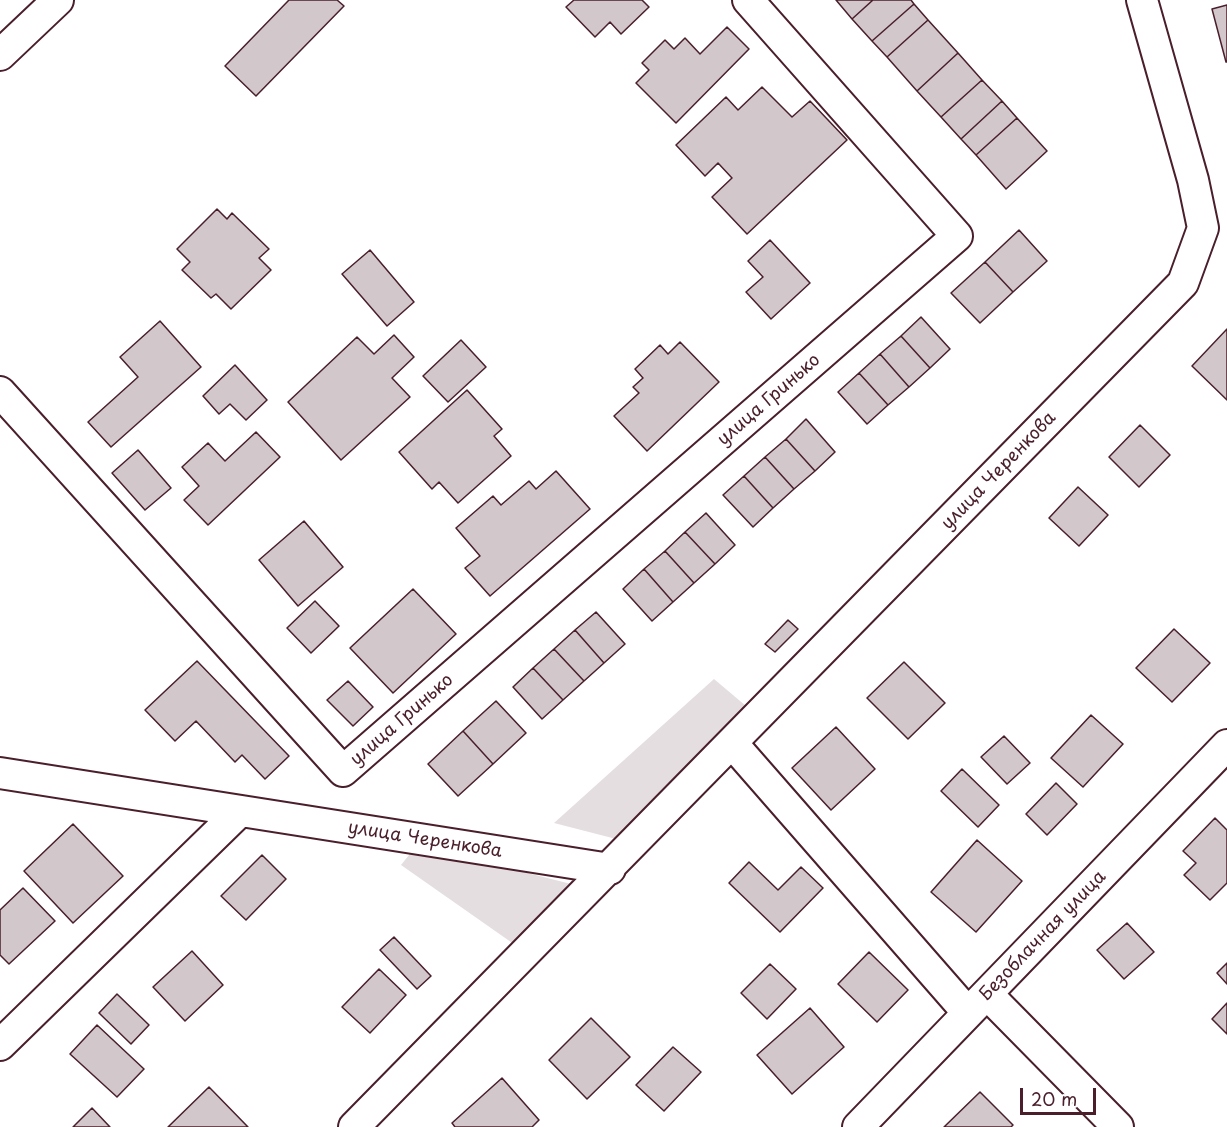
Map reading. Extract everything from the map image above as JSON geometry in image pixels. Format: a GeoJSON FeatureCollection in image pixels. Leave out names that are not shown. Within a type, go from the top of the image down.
{"type":"FeatureCollection","features":[{"type":"Feature","properties":{"kind":"street"},"geometry":{"type":"LineString","coordinates":[[0,55],[58,0]]}},
{"type":"Feature","properties":{"kind":"street","name":"улица Гринько"},"geometry":{"type":"LineString","coordinates":[[0,392],[343,771],[957,236],[748,0]]}},
{"type":"Feature","properties":{"kind":"street","name":"улица Черенкова"},"geometry":{"type":"LineString","coordinates":[[354,1127],[610,869],[1183,283],[1203,228],[1193,180],[1142,0]]}},
{"type":"Feature","properties":{"kind":"street"},"geometry":{"type":"LineString","coordinates":[[732,743],[978,1003],[1118,1127]]}},
{"type":"Feature","properties":{"kind":"street","name":"Безоблачная улица"},"geometry":{"type":"LineString","coordinates":[[858,1127],[1227,745]]}},
{"type":"Feature","properties":{"kind":"street","name":"улица Черенкова"},"geometry":{"type":"LineString","coordinates":[[0,773],[610,869]]}},
{"type":"Feature","properties":{"kind":"street"},"geometry":{"type":"LineString","coordinates":[[0,1045],[240,811]]}},
{"type":"Feature","properties":{"kind":"shaded area"},"geometry":{"type":"Polygon","coordinates":[[[714,679],[746,706],[620,840],[554,823],[714,679]]]}},
{"type":"Feature","properties":{"kind":"shaded area"},"geometry":{"type":"Polygon","coordinates":[[[417,845],[579,886],[518,947],[401,865],[417,845]]]}},
{"type":"Feature","properties":{"kind":"building"},"geometry":{"type":"Polygon","coordinates":[[[289,0],[337,0],[344,6],[256,96],[225,66],[289,0]]]}},
{"type":"Feature","properties":{"kind":"building"},"geometry":{"type":"Polygon","coordinates":[[[574,0],[642,0],[649,7],[621,34],[610,22],[595,37],[566,7],[574,0]]]}},
{"type":"Feature","properties":{"kind":"building"},"geometry":{"type":"Polygon","coordinates":[[[836,0],[873,0],[852,19],[836,0]]]}},
{"type":"Feature","properties":{"kind":"building"},"geometry":{"type":"Polygon","coordinates":[[[873,0],[911,0],[914,4],[872,41],[852,19],[873,0]]]}},
{"type":"Feature","properties":{"kind":"building"},"geometry":{"type":"Polygon","coordinates":[[[914,4],[928,20],[887,57],[872,41],[914,4]]]}},
{"type":"Feature","properties":{"kind":"building"},"geometry":{"type":"Polygon","coordinates":[[[1227,5],[1227,62],[1226,62],[1212,9],[1227,5]]]}},
{"type":"Feature","properties":{"kind":"building"},"geometry":{"type":"Polygon","coordinates":[[[928,20],[958,53],[917,91],[887,57],[928,20]]]}},
{"type":"Feature","properties":{"kind":"building"},"geometry":{"type":"Polygon","coordinates":[[[727,27],[749,49],[676,123],[636,83],[649,70],[642,63],[665,40],[674,49],[685,38],[700,54],[727,27]]]}},
{"type":"Feature","properties":{"kind":"building"},"geometry":{"type":"Polygon","coordinates":[[[958,53],[982,80],[941,117],[917,91],[958,53]]]}},
{"type":"Feature","properties":{"kind":"building"},"geometry":{"type":"Polygon","coordinates":[[[982,80],[1002,101],[961,139],[941,117],[982,80]]]}},
{"type":"Feature","properties":{"kind":"building"},"geometry":{"type":"Polygon","coordinates":[[[762,87],[792,117],[810,101],[847,140],[747,234],[712,197],[732,178],[718,163],[705,176],[676,145],[726,97],[738,110],[762,87]]]}},
{"type":"Feature","properties":{"kind":"building"},"geometry":{"type":"Polygon","coordinates":[[[1002,101],[1017,118],[976,155],[961,139],[1002,101]]]}},
{"type":"Feature","properties":{"kind":"building"},"geometry":{"type":"Polygon","coordinates":[[[1017,118],[1047,151],[1006,189],[976,155],[1017,118]]]}},
{"type":"Feature","properties":{"kind":"building"},"geometry":{"type":"Polygon","coordinates":[[[217,209],[227,219],[232,213],[269,249],[259,258],[271,270],[231,309],[216,294],[211,298],[182,270],[190,262],[177,249],[217,209]]]}},
{"type":"Feature","properties":{"kind":"building"},"geometry":{"type":"Polygon","coordinates":[[[1019,230],[1047,261],[1013,292],[985,262],[1019,230]]]}},
{"type":"Feature","properties":{"kind":"building"},"geometry":{"type":"Polygon","coordinates":[[[770,240],[810,283],[771,319],[746,292],[763,277],[748,261],[770,240]]]}},
{"type":"Feature","properties":{"kind":"building"},"geometry":{"type":"Polygon","coordinates":[[[370,250],[414,302],[387,326],[342,274],[370,250]]]}},
{"type":"Feature","properties":{"kind":"building"},"geometry":{"type":"Polygon","coordinates":[[[985,262],[1013,292],[980,323],[951,293],[985,262]]]}},
{"type":"Feature","properties":{"kind":"building"},"geometry":{"type":"Polygon","coordinates":[[[921,317],[950,349],[930,368],[901,336],[921,317]]]}},
{"type":"Feature","properties":{"kind":"building"},"geometry":{"type":"Polygon","coordinates":[[[160,321],[201,367],[111,447],[88,422],[138,377],[120,357],[160,321]]]}},
{"type":"Feature","properties":{"kind":"building"},"geometry":{"type":"Polygon","coordinates":[[[1227,329],[1227,400],[1192,366],[1227,329]]]}},
{"type":"Feature","properties":{"kind":"building"},"geometry":{"type":"Polygon","coordinates":[[[394,335],[414,357],[392,378],[410,397],[341,460],[288,402],[357,337],[374,354],[394,335]]]}},
{"type":"Feature","properties":{"kind":"building"},"geometry":{"type":"Polygon","coordinates":[[[901,336],[930,368],[909,387],[880,354],[901,336]]]}},
{"type":"Feature","properties":{"kind":"building"},"geometry":{"type":"Polygon","coordinates":[[[461,340],[486,367],[448,402],[423,376],[461,340]]]}},
{"type":"Feature","properties":{"kind":"building"},"geometry":{"type":"Polygon","coordinates":[[[680,342],[719,382],[647,451],[614,416],[639,393],[633,387],[643,378],[635,369],[660,345],[668,354],[680,342]]]}},
{"type":"Feature","properties":{"kind":"building"},"geometry":{"type":"Polygon","coordinates":[[[880,354],[909,387],[888,405],[859,373],[880,354]]]}},
{"type":"Feature","properties":{"kind":"building"},"geometry":{"type":"Polygon","coordinates":[[[235,365],[267,400],[246,420],[230,404],[219,414],[203,396],[235,365]]]}},
{"type":"Feature","properties":{"kind":"building"},"geometry":{"type":"Polygon","coordinates":[[[859,373],[888,405],[867,424],[838,392],[859,373]]]}},
{"type":"Feature","properties":{"kind":"building"},"geometry":{"type":"Polygon","coordinates":[[[467,390],[502,429],[494,436],[511,456],[458,503],[439,482],[432,489],[399,452],[467,390]]]}},
{"type":"Feature","properties":{"kind":"building"},"geometry":{"type":"Polygon","coordinates":[[[806,419],[835,452],[815,471],[786,439],[806,419]]]}},
{"type":"Feature","properties":{"kind":"building"},"geometry":{"type":"Polygon","coordinates":[[[1140,425],[1170,455],[1139,487],[1109,457],[1140,425]]]}},
{"type":"Feature","properties":{"kind":"building"},"geometry":{"type":"Polygon","coordinates":[[[256,432],[280,457],[208,525],[184,500],[199,486],[182,467],[208,443],[225,461],[256,432]]]}},
{"type":"Feature","properties":{"kind":"building"},"geometry":{"type":"Polygon","coordinates":[[[786,439],[815,471],[794,489],[765,457],[786,439]]]}},
{"type":"Feature","properties":{"kind":"building"},"geometry":{"type":"Polygon","coordinates":[[[138,450],[171,488],[145,510],[112,473],[138,450]]]}},
{"type":"Feature","properties":{"kind":"building"},"geometry":{"type":"Polygon","coordinates":[[[765,457],[794,489],[773,508],[744,476],[765,457]]]}},
{"type":"Feature","properties":{"kind":"building"},"geometry":{"type":"Polygon","coordinates":[[[556,471],[590,509],[490,596],[465,568],[480,556],[456,528],[493,496],[501,505],[529,481],[536,489],[556,471]]]}},
{"type":"Feature","properties":{"kind":"building"},"geometry":{"type":"Polygon","coordinates":[[[744,476],[773,508],[753,527],[723,495],[744,476]]]}},
{"type":"Feature","properties":{"kind":"building"},"geometry":{"type":"Polygon","coordinates":[[[1078,487],[1108,515],[1079,546],[1049,518],[1078,487]]]}},
{"type":"Feature","properties":{"kind":"building"},"geometry":{"type":"Polygon","coordinates":[[[706,513],[735,545],[715,564],[685,532],[706,513]]]}},
{"type":"Feature","properties":{"kind":"building"},"geometry":{"type":"Polygon","coordinates":[[[304,521],[343,567],[298,606],[259,560],[304,521]]]}},
{"type":"Feature","properties":{"kind":"building"},"geometry":{"type":"Polygon","coordinates":[[[685,532],[715,564],[694,583],[665,551],[685,532]]]}},
{"type":"Feature","properties":{"kind":"building"},"geometry":{"type":"Polygon","coordinates":[[[665,551],[694,583],[673,602],[644,569],[665,551]]]}},
{"type":"Feature","properties":{"kind":"building"},"geometry":{"type":"Polygon","coordinates":[[[644,569],[673,602],[652,621],[623,589],[644,569]]]}},
{"type":"Feature","properties":{"kind":"building"},"geometry":{"type":"Polygon","coordinates":[[[413,589],[456,634],[393,693],[350,648],[413,589]]]}},
{"type":"Feature","properties":{"kind":"building"},"geometry":{"type":"Polygon","coordinates":[[[315,601],[339,626],[311,653],[287,628],[315,601]]]}},
{"type":"Feature","properties":{"kind":"building"},"geometry":{"type":"Polygon","coordinates":[[[596,612],[625,644],[604,663],[575,630],[596,612]]]}},
{"type":"Feature","properties":{"kind":"building"},"geometry":{"type":"Polygon","coordinates":[[[788,620],[798,629],[775,652],[765,644],[788,620]]]}},
{"type":"Feature","properties":{"kind":"building"},"geometry":{"type":"Polygon","coordinates":[[[1174,629],[1210,663],[1172,702],[1136,668],[1174,629]]]}},
{"type":"Feature","properties":{"kind":"building"},"geometry":{"type":"Polygon","coordinates":[[[575,630],[604,663],[584,681],[554,649],[575,630]]]}},
{"type":"Feature","properties":{"kind":"building"},"geometry":{"type":"Polygon","coordinates":[[[554,649],[584,681],[563,700],[533,668],[554,649]]]}},
{"type":"Feature","properties":{"kind":"building"},"geometry":{"type":"Polygon","coordinates":[[[197,661],[289,756],[265,779],[242,755],[235,762],[196,721],[175,741],[145,710],[197,661]]]}},
{"type":"Feature","properties":{"kind":"building"},"geometry":{"type":"Polygon","coordinates":[[[904,662],[945,703],[908,739],[867,698],[904,662]]]}},
{"type":"Feature","properties":{"kind":"building"},"geometry":{"type":"Polygon","coordinates":[[[533,668],[563,700],[542,719],[513,687],[533,668]]]}},
{"type":"Feature","properties":{"kind":"building"},"geometry":{"type":"Polygon","coordinates":[[[348,681],[373,707],[353,726],[327,700],[348,681]]]}},
{"type":"Feature","properties":{"kind":"building"},"geometry":{"type":"Polygon","coordinates":[[[496,701],[526,733],[493,764],[463,731],[496,701]]]}},
{"type":"Feature","properties":{"kind":"building"},"geometry":{"type":"Polygon","coordinates":[[[1091,715],[1123,744],[1083,787],[1051,758],[1091,715]]]}},
{"type":"Feature","properties":{"kind":"building"},"geometry":{"type":"Polygon","coordinates":[[[836,727],[875,769],[831,810],[792,768],[836,727]]]}},
{"type":"Feature","properties":{"kind":"building"},"geometry":{"type":"Polygon","coordinates":[[[463,731],[493,764],[458,796],[428,764],[463,731]]]}},
{"type":"Feature","properties":{"kind":"building"},"geometry":{"type":"Polygon","coordinates":[[[1004,736],[1030,763],[1007,784],[981,757],[1004,736]]]}},
{"type":"Feature","properties":{"kind":"building"},"geometry":{"type":"Polygon","coordinates":[[[962,769],[999,805],[978,827],[941,791],[962,769]]]}},
{"type":"Feature","properties":{"kind":"building"},"geometry":{"type":"Polygon","coordinates":[[[1056,783],[1077,804],[1047,835],[1026,814],[1056,783]]]}},
{"type":"Feature","properties":{"kind":"building"},"geometry":{"type":"Polygon","coordinates":[[[1215,818],[1227,830],[1227,883],[1210,900],[1184,875],[1196,863],[1183,851],[1215,818]]]}},
{"type":"Feature","properties":{"kind":"building"},"geometry":{"type":"Polygon","coordinates":[[[73,824],[123,876],[73,923],[24,871],[73,824]]]}},
{"type":"Feature","properties":{"kind":"building"},"geometry":{"type":"Polygon","coordinates":[[[977,840],[1022,881],[976,932],[931,892],[977,840]]]}},
{"type":"Feature","properties":{"kind":"building"},"geometry":{"type":"Polygon","coordinates":[[[262,855],[286,879],[246,920],[221,896],[262,855]]]}},
{"type":"Feature","properties":{"kind":"building"},"geometry":{"type":"Polygon","coordinates":[[[749,862],[778,890],[801,867],[823,888],[780,932],[729,883],[749,862]]]}},
{"type":"Feature","properties":{"kind":"building"},"geometry":{"type":"Polygon","coordinates":[[[23,888],[55,921],[9,964],[0,955],[0,910],[23,888]]]}},
{"type":"Feature","properties":{"kind":"building"},"geometry":{"type":"Polygon","coordinates":[[[1127,923],[1154,952],[1124,979],[1097,950],[1127,923]]]}},
{"type":"Feature","properties":{"kind":"building"},"geometry":{"type":"Polygon","coordinates":[[[394,937],[431,976],[417,989],[380,950],[394,937]]]}},
{"type":"Feature","properties":{"kind":"building"},"geometry":{"type":"Polygon","coordinates":[[[192,951],[223,985],[185,1021],[153,987],[192,951]]]}},
{"type":"Feature","properties":{"kind":"building"},"geometry":{"type":"Polygon","coordinates":[[[869,952],[908,990],[877,1022],[838,984],[869,952]]]}},
{"type":"Feature","properties":{"kind":"building"},"geometry":{"type":"Polygon","coordinates":[[[1227,963],[1227,984],[1217,973],[1227,963]]]}},
{"type":"Feature","properties":{"kind":"building"},"geometry":{"type":"Polygon","coordinates":[[[770,964],[796,989],[767,1019],[741,993],[770,964]]]}},
{"type":"Feature","properties":{"kind":"building"},"geometry":{"type":"Polygon","coordinates":[[[379,969],[406,995],[370,1033],[342,1007],[379,969]]]}},
{"type":"Feature","properties":{"kind":"building"},"geometry":{"type":"Polygon","coordinates":[[[117,994],[149,1025],[131,1044],[99,1013],[117,994]]]}},
{"type":"Feature","properties":{"kind":"building"},"geometry":{"type":"Polygon","coordinates":[[[1227,1003],[1227,1034],[1212,1019],[1227,1003]]]}},
{"type":"Feature","properties":{"kind":"building"},"geometry":{"type":"Polygon","coordinates":[[[810,1008],[844,1047],[792,1094],[757,1055],[810,1008]]]}},
{"type":"Feature","properties":{"kind":"building"},"geometry":{"type":"Polygon","coordinates":[[[591,1018],[630,1057],[587,1099],[549,1060],[591,1018]]]}},
{"type":"Feature","properties":{"kind":"building"},"geometry":{"type":"Polygon","coordinates":[[[97,1025],[144,1069],[117,1097],[70,1054],[97,1025]]]}},
{"type":"Feature","properties":{"kind":"building"},"geometry":{"type":"Polygon","coordinates":[[[673,1047],[701,1072],[664,1111],[636,1085],[673,1047]]]}},
{"type":"Feature","properties":{"kind":"building"},"geometry":{"type":"Polygon","coordinates":[[[502,1078],[539,1120],[532,1127],[455,1127],[452,1123],[502,1078]]]}},
{"type":"Feature","properties":{"kind":"building"},"geometry":{"type":"Polygon","coordinates":[[[209,1087],[248,1127],[168,1127],[209,1087]]]}},
{"type":"Feature","properties":{"kind":"building"},"geometry":{"type":"Polygon","coordinates":[[[980,1092],[1013,1125],[1011,1127],[944,1127],[980,1092]]]}},
{"type":"Feature","properties":{"kind":"building"},"geometry":{"type":"Polygon","coordinates":[[[92,1108],[110,1127],[73,1127],[92,1108]]]}}]}
